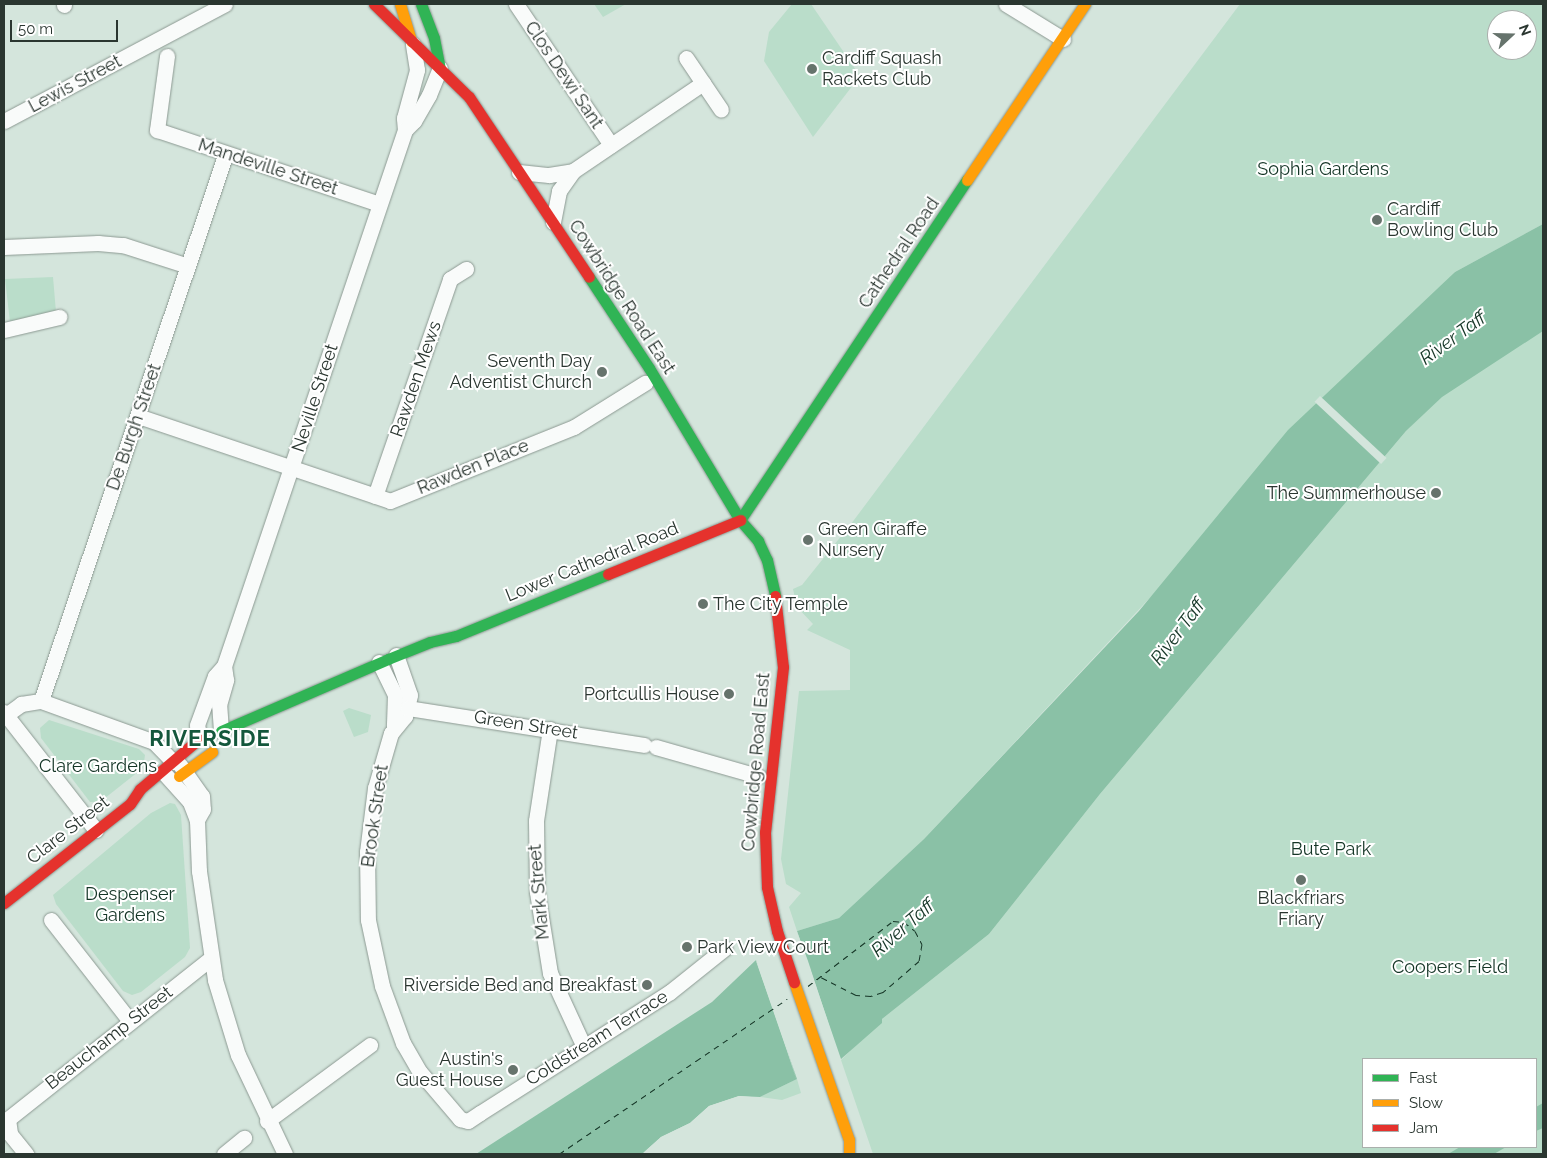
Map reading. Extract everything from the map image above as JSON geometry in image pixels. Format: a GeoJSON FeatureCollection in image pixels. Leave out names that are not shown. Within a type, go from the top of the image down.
{"type":"FeatureCollection","features":[{"type":"Feature","properties":{"kind":"main road"},"geometry":{"type":"LineString","coordinates":[[374,4],[412,41],[450,66]]}},
{"type":"Feature","properties":{"kind":"main road","name":"Cowbridge Road East"},"geometry":{"type":"LineString","coordinates":[[421,4],[434,38],[469,97],[655,376],[740,520],[758,541],[767,560],[773,579],[782,630],[782,695],[764,850],[768,897],[849,1140],[849,1154]]}},
{"type":"Feature","properties":{"kind":"main road","name":"Cathedral Road"},"geometry":{"type":"LineString","coordinates":[[740,520],[1085,4]]}},
{"type":"Feature","properties":{"kind":"main road"},"geometry":{"type":"LineString","coordinates":[[398,6],[412,41]]}},
{"type":"Feature","properties":{"kind":"main road"},"geometry":{"type":"LineString","coordinates":[[398,6],[434,38]]}},
{"type":"Feature","properties":{"kind":"main road","name":"Cowbridge Road East"},"geometry":{"type":"LineString","coordinates":[[450,66],[468,88],[469,97]]}},
{"type":"Feature","properties":{"kind":"main road","name":"Cowbridge Road East"},"geometry":{"type":"LineString","coordinates":[[740,520],[746,546]]}},
{"type":"Feature","properties":{"kind":"main road","name":"Lower Cathedral Road"},"geometry":{"type":"LineString","coordinates":[[220,743],[456,636],[740,520]]}},
{"type":"Feature","properties":{"kind":"main road","name":"Cowbridge Road East"},"geometry":{"type":"LineString","coordinates":[[758,578],[768,653]]}},
{"type":"Feature","properties":{"kind":"main road","name":"Cowbridge Road East"},"geometry":{"type":"LineString","coordinates":[[758,781],[769,676]]}},
{"type":"Feature","properties":{"kind":"main road","name":"Clare Street"},"geometry":{"type":"LineString","coordinates":[[4,903],[130,804],[140,789],[168,769],[210,727],[220,743]]}},
{"type":"Feature","properties":{"kind":"main road"},"geometry":{"type":"LineString","coordinates":[[200,738],[202,746],[220,743],[243,735]]}},
{"type":"Feature","properties":{"kind":"main road"},"geometry":{"type":"LineString","coordinates":[[186,771],[220,743]]}},
{"type":"Feature","properties":{"kind":"main road","name":"Clare Street"},"geometry":{"type":"LineString","coordinates":[[130,804],[149,799]]}},
{"type":"Feature","properties":{"kind":"main road"},"geometry":{"type":"LineString","coordinates":[[836,1144],[844,1154]]}},
{"type":"Feature","properties":{"kind":"street","name":"Lewis Street"},"geometry":{"type":"LineString","coordinates":[[4,121],[225,4]]}},
{"type":"Feature","properties":{"kind":"street","name":"Clos Dewi Sant"},"geometry":{"type":"LineString","coordinates":[[516,4],[611,145]]}},
{"type":"Feature","properties":{"kind":"street"},"geometry":{"type":"LineString","coordinates":[[1006,4],[1063,39]]}},
{"type":"Feature","properties":{"kind":"street","name":"Neville Street"},"geometry":{"type":"LineString","coordinates":[[405,130],[404,118],[417,70],[417,58],[412,41]]}},
{"type":"Feature","properties":{"kind":"street","name":"Mandeville Street"},"geometry":{"type":"LineString","coordinates":[[167,56],[157,130],[379,204]]}},
{"type":"Feature","properties":{"kind":"street"},"geometry":{"type":"LineString","coordinates":[[686,58],[721,110]]}},
{"type":"Feature","properties":{"kind":"street","name":"Neville Street"},"geometry":{"type":"LineString","coordinates":[[200,738],[198,726],[215,676],[224,666],[405,130],[419,113],[450,66]]}},
{"type":"Feature","properties":{"kind":"street","name":"Clos Dewi Sant"},"geometry":{"type":"LineString","coordinates":[[552,222],[559,192],[573,171],[703,83]]}},
{"type":"Feature","properties":{"kind":"street","name":"De Burgh Street"},"geometry":{"type":"LineString","coordinates":[[42,701],[226,153]]}},
{"type":"Feature","properties":{"kind":"street","name":"Clos Dewi Sant"},"geometry":{"type":"LineString","coordinates":[[519,172],[549,175],[573,171]]}},
{"type":"Feature","properties":{"kind":"street"},"geometry":{"type":"LineString","coordinates":[[4,247],[98,242],[124,245],[188,266]]}},
{"type":"Feature","properties":{"kind":"street","name":"Rawden Mews"},"geometry":{"type":"LineString","coordinates":[[375,496],[450,279],[466,269]]}},
{"type":"Feature","properties":{"kind":"street"},"geometry":{"type":"LineString","coordinates":[[4,330],[59,317]]}},
{"type":"Feature","properties":{"kind":"street","name":"Rawden Place"},"geometry":{"type":"LineString","coordinates":[[138,416],[390,501],[574,427],[641,386]]}},
{"type":"Feature","properties":{"kind":"street"},"geometry":{"type":"LineString","coordinates":[[399,661],[409,688],[408,708]]}},
{"type":"Feature","properties":{"kind":"street","name":"Neville Street"},"geometry":{"type":"LineString","coordinates":[[220,743],[219,705],[226,680],[224,666]]}},
{"type":"Feature","properties":{"kind":"street","name":"Brook Street"},"geometry":{"type":"LineString","coordinates":[[380,672],[396,695],[394,726],[379,769],[368,835],[366,890],[371,942],[382,986],[403,1044],[420,1072],[463,1122]]}},
{"type":"Feature","properties":{"kind":"street"},"geometry":{"type":"LineString","coordinates":[[96,830],[5,713],[21,704],[42,701],[146,738],[190,802],[197,820],[199,872],[211,958],[229,1029],[267,1121],[285,1154]]}},
{"type":"Feature","properties":{"kind":"street","name":"Brook Street"},"geometry":{"type":"LineString","coordinates":[[394,726],[408,708]]}},
{"type":"Feature","properties":{"kind":"street","name":"Green Street"},"geometry":{"type":"LineString","coordinates":[[408,708],[650,746],[758,781]]}},
{"type":"Feature","properties":{"kind":"street","name":"Mark Street"},"geometry":{"type":"LineString","coordinates":[[550,729],[537,804],[534,845],[541,934],[556,992],[584,1047]]}},
{"type":"Feature","properties":{"kind":"street"},"geometry":{"type":"LineString","coordinates":[[168,769],[186,771],[202,796],[203,810],[197,820]]}},
{"type":"Feature","properties":{"kind":"street"},"geometry":{"type":"LineString","coordinates":[[51,920],[130,1021]]}},
{"type":"Feature","properties":{"kind":"street","name":"Coldstream Terrace"},"geometry":{"type":"LineString","coordinates":[[463,1122],[670,992],[726,948]]}},
{"type":"Feature","properties":{"kind":"street","name":"Beauchamp Street"},"geometry":{"type":"LineString","coordinates":[[6,1119],[211,958]]}},
{"type":"Feature","properties":{"kind":"street"},"geometry":{"type":"LineString","coordinates":[[267,1121],[370,1046]]}},
{"type":"Feature","properties":{"kind":"street"},"geometry":{"type":"LineString","coordinates":[[6,1119],[10,1134],[26,1154]]}},
{"type":"Feature","properties":{"kind":"street"},"geometry":{"type":"LineString","coordinates":[[224,1154],[244,1138]]}},
{"type":"Feature","properties":{"kind":"green space"},"geometry":{"type":"Polygon","coordinates":[[[594,4],[626,4],[603,17],[594,4]]]}},
{"type":"Feature","properties":{"kind":"green space","name":"Cardiff Squash Rackets Club"},"geometry":{"type":"Polygon","coordinates":[[[792,4],[811,4],[860,76],[813,137],[764,61],[769,32],[792,4]]]}},
{"type":"Feature","properties":{"kind":"green space","name":"Sophia Gardens"},"geometry":{"type":"Polygon","coordinates":[[[1240,4],[1543,4],[1543,224],[1455,272],[924,839],[839,918],[797,931],[789,907],[801,893],[786,884],[781,859],[799,691],[850,690],[850,650],[807,630],[813,624],[797,607],[793,589],[802,585],[854,520],[1240,4]]]}},
{"type":"Feature","properties":{"kind":"green space"},"geometry":{"type":"Polygon","coordinates":[[[53,277],[56,312],[10,322],[5,279],[53,277]]]}},
{"type":"Feature","properties":{"kind":"green space","name":"Bute Park"},"geometry":{"type":"Polygon","coordinates":[[[1543,330],[1543,1154],[873,1154],[841,1060],[882,1019],[989,934],[1100,794],[1406,431],[1443,395],[1543,330]]]}},
{"type":"Feature","properties":{"kind":"green space"},"geometry":{"type":"Polygon","coordinates":[[[349,708],[371,715],[368,732],[354,737],[343,711],[349,708]]]}},
{"type":"Feature","properties":{"kind":"green space","name":"Clare Gardens"},"geometry":{"type":"Polygon","coordinates":[[[49,720],[139,749],[145,755],[143,768],[100,802],[90,802],[41,738],[40,728],[49,720]]]}},
{"type":"Feature","properties":{"kind":"green space","name":"Despenser Gardens"},"geometry":{"type":"Polygon","coordinates":[[[170,803],[175,804],[181,815],[190,948],[185,957],[141,992],[132,995],[123,991],[56,904],[53,895],[151,813],[170,803]]]}},
{"type":"Feature","properties":{"kind":"green space"},"geometry":{"type":"Polygon","coordinates":[[[797,1079],[801,1093],[782,1100],[760,1097],[797,1079]]]}},
{"type":"Feature","properties":{"kind":"water","name":"River Taff"},"geometry":{"type":"Polygon","coordinates":[[[1543,224],[1543,331],[1442,397],[1406,431],[1100,794],[989,934],[882,1019],[882,1023],[841,1059],[797,931],[839,918],[924,839],[1139,611],[1288,430],[1455,272],[1543,224]]]}},
{"type":"Feature","properties":{"kind":"water"},"geometry":{"type":"Polygon","coordinates":[[[756,960],[797,1079],[760,1097],[739,1096],[709,1106],[690,1123],[661,1137],[642,1154],[476,1154],[712,1002],[756,960]]]}},
{"type":"Feature","properties":{"kind":"water"},"geometry":{"type":"Polygon","coordinates":[[[1543,1103],[1543,1128],[1537,1131],[1537,1106],[1543,1103]]]}},
{"type":"Feature","properties":{"kind":"water"},"geometry":{"type":"Polygon","coordinates":[[[1458,1148],[1504,1148],[1494,1154],[1448,1154],[1458,1148]]]}},
{"type":"Feature","properties":{"kind":"pier"},"geometry":{"type":"Polygon","coordinates":[[[1320,396],[1387,458],[1381,464],[1315,402],[1320,396]]]}},
{"type":"Feature","properties":{"kind":"pier"},"geometry":{"type":"Polygon","coordinates":[[[796,929],[808,961],[841,1062],[827,1028],[796,929]]]}},
{"type":"Feature","properties":{"kind":"pier"},"geometry":{"type":"Polygon","coordinates":[[[755,958],[768,987],[797,1081],[787,1051],[755,958]]]}},
{"type":"Feature","properties":{"kind":"pier"},"geometry":{"type":"Polygon","coordinates":[[[739,1096],[765,1098],[739,1098],[715,1105],[691,1126],[662,1139],[642,1154],[661,1137],[690,1123],[709,1106],[739,1096]]]}},
{"type":"Feature","properties":{"kind":"ferry route"},"geometry":{"type":"LineString","coordinates":[[808,986],[893,921],[904,922],[915,931],[922,944],[919,961],[883,992],[871,996],[856,995],[821,977]]}},
{"type":"Feature","properties":{"kind":"ferry route"},"geometry":{"type":"LineString","coordinates":[[559,1154],[787,999]]}},
{"type":"Feature","properties":{"kind":"traffic: fast"},"geometry":{"type":"LineString","coordinates":[[421,4],[434,38],[440,68]]}},
{"type":"Feature","properties":{"kind":"traffic: fast"},"geometry":{"type":"LineString","coordinates":[[740,520],[967,180]]}},
{"type":"Feature","properties":{"kind":"traffic: fast"},"geometry":{"type":"LineString","coordinates":[[589,277],[649,368],[740,520],[758,541],[767,560],[775,596]]}},
{"type":"Feature","properties":{"kind":"traffic: fast"},"geometry":{"type":"LineString","coordinates":[[221,731],[388,659],[430,642],[456,636],[608,574]]}},
{"type":"Feature","properties":{"kind":"traffic: slow"},"geometry":{"type":"LineString","coordinates":[[400,4],[411,41]]}},
{"type":"Feature","properties":{"kind":"traffic: slow"},"geometry":{"type":"LineString","coordinates":[[967,180],[1085,4]]}},
{"type":"Feature","properties":{"kind":"traffic: slow"},"geometry":{"type":"LineString","coordinates":[[179,776],[212,752]]}},
{"type":"Feature","properties":{"kind":"traffic: slow"},"geometry":{"type":"LineString","coordinates":[[794,982],[849,1140],[849,1154]]}},
{"type":"Feature","properties":{"kind":"traffic: jam"},"geometry":{"type":"LineString","coordinates":[[374,4],[469,97],[589,277]]}},
{"type":"Feature","properties":{"kind":"traffic: jam"},"geometry":{"type":"LineString","coordinates":[[608,574],[740,520]]}},
{"type":"Feature","properties":{"kind":"traffic: jam"},"geometry":{"type":"LineString","coordinates":[[775,596],[783,667],[765,832],[767,887],[777,931],[794,982]]}},
{"type":"Feature","properties":{"kind":"traffic: jam"},"geometry":{"type":"LineString","coordinates":[[4,903],[130,804],[140,789],[200,738]]}},
{"type":"Feature","properties":{"kind":"place","name":"Cardiff Squash Rackets Club"},"geometry":{"type":"Point","coordinates":[812,69]}},
{"type":"Feature","properties":{"kind":"place","name":"Cardiff Bowling Club"},"geometry":{"type":"Point","coordinates":[1377,220]}},
{"type":"Feature","properties":{"kind":"place","name":"Seventh Day Adventist Church"},"geometry":{"type":"Point","coordinates":[602,372]}},
{"type":"Feature","properties":{"kind":"place","name":"The Summerhouse"},"geometry":{"type":"Point","coordinates":[1436,493]}},
{"type":"Feature","properties":{"kind":"place","name":"Green Giraffe Nursery"},"geometry":{"type":"Point","coordinates":[808,540]}},
{"type":"Feature","properties":{"kind":"place","name":"The City Temple"},"geometry":{"type":"Point","coordinates":[703,604]}},
{"type":"Feature","properties":{"kind":"place","name":"Portcullis House"},"geometry":{"type":"Point","coordinates":[729,694]}},
{"type":"Feature","properties":{"kind":"place","name":"Blackfriars Friary"},"geometry":{"type":"Point","coordinates":[1301,880]}},
{"type":"Feature","properties":{"kind":"place","name":"Park View Court"},"geometry":{"type":"Point","coordinates":[687,947]}},
{"type":"Feature","properties":{"kind":"place","name":"Riverside Bed and Breakfast"},"geometry":{"type":"Point","coordinates":[647,985]}},
{"type":"Feature","properties":{"kind":"place","name":"Austin's Guest House"},"geometry":{"type":"Point","coordinates":[513,1070]}},
{"type":"Feature","properties":{"kind":"district","name":"RIVERSIDE"},"geometry":{"type":"Point","coordinates":[210,739]}},
{"type":"Feature","properties":{"kind":"park label","name":"Coopers Field"},"geometry":{"type":"Point","coordinates":[1450,967]}}]}
